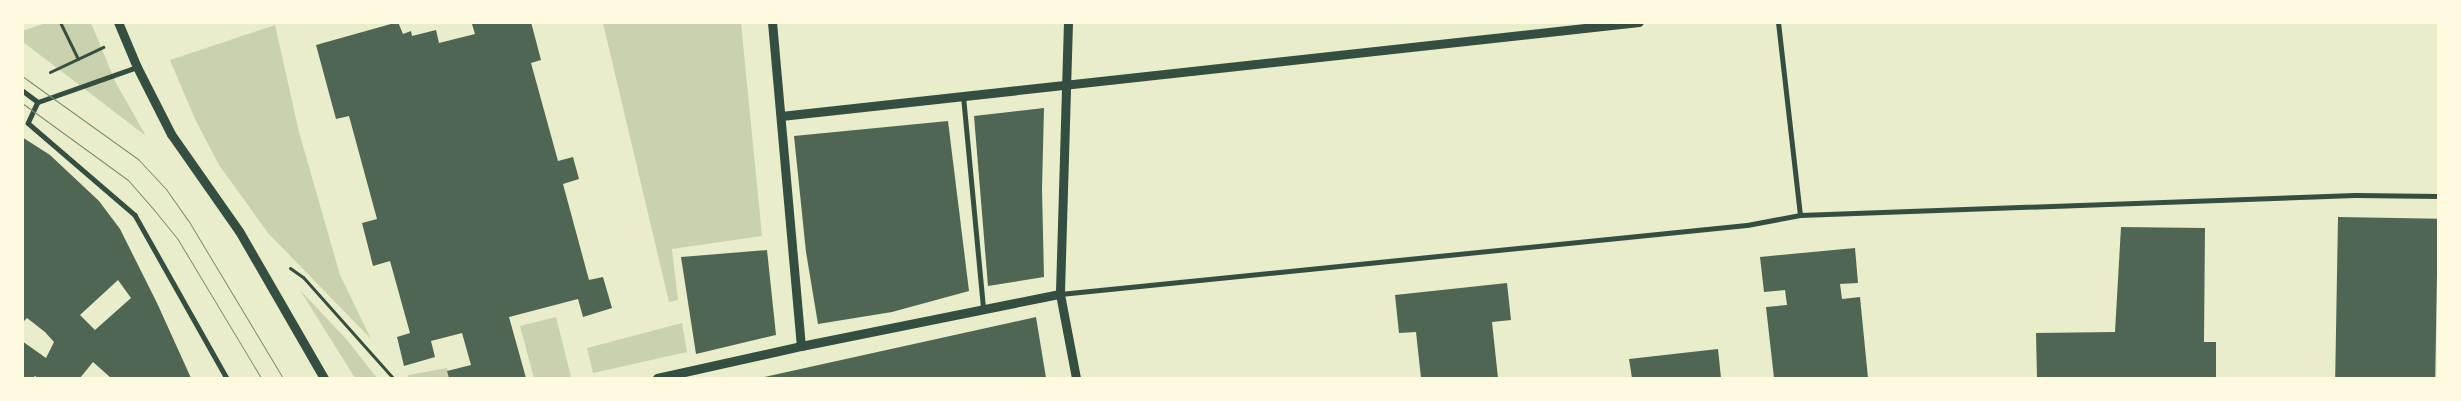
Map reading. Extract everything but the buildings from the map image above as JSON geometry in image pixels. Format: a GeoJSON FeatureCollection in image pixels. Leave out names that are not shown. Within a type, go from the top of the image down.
{"type":"FeatureCollection","features":[{"type":"Feature","properties":{"kind":"street"},"geometry":{"type":"LineString","coordinates":[[118,22],[137,67],[171,134],[239,231],[324,378]]}},
{"type":"Feature","properties":{"kind":"street"},"geometry":{"type":"LineString","coordinates":[[772,22],[801,346]]}},
{"type":"Feature","properties":{"kind":"street"},"geometry":{"type":"LineString","coordinates":[[1068,22],[1060,294],[1076,378]]}},
{"type":"Feature","properties":{"kind":"street"},"geometry":{"type":"LineString","coordinates":[[1552,22],[1554,34]]}},
{"type":"Feature","properties":{"kind":"street"},"geometry":{"type":"LineString","coordinates":[[781,116],[1554,34],[1639,22]]}},
{"type":"Feature","properties":{"kind":"street"},"geometry":{"type":"LineString","coordinates":[[1778,22],[1800,214]]}},
{"type":"Feature","properties":{"kind":"street"},"geometry":{"type":"LineString","coordinates":[[137,67],[38,102],[28,123],[135,215],[227,378]]}},
{"type":"Feature","properties":{"kind":"street"},"geometry":{"type":"LineString","coordinates":[[22,90],[38,102]]}},
{"type":"Feature","properties":{"kind":"street"},"geometry":{"type":"LineString","coordinates":[[963,96],[982,310]]}},
{"type":"Feature","properties":{"kind":"street"},"geometry":{"type":"LineString","coordinates":[[657,378],[801,346],[1060,294],[1747,225],[1800,214],[2355,195],[2438,196]]}},
{"type":"Feature","properties":{"kind":"path"},"geometry":{"type":"LineString","coordinates":[[60,22],[78,59]]}},
{"type":"Feature","properties":{"kind":"path"},"geometry":{"type":"LineString","coordinates":[[44,75],[124,37]]}},
{"type":"Feature","properties":{"kind":"path"},"geometry":{"type":"LineString","coordinates":[[287,266],[302,277],[394,378]]}},
{"type":"Feature","properties":{"kind":"green space"},"geometry":{"type":"Polygon","coordinates":[[[46,23],[91,23],[116,83],[146,136],[23,42],[22,31],[46,23]]]}},
{"type":"Feature","properties":{"kind":"green space"},"geometry":{"type":"Polygon","coordinates":[[[603,23],[741,23],[762,236],[672,249],[678,300],[669,302],[603,23]]]}},
{"type":"Feature","properties":{"kind":"green space"},"geometry":{"type":"Polygon","coordinates":[[[275,25],[299,132],[340,275],[371,339],[268,233],[219,165],[195,119],[170,60],[275,25]]]}},
{"type":"Feature","properties":{"kind":"green space"},"geometry":{"type":"Polygon","coordinates":[[[300,290],[347,340],[377,378],[355,378],[300,290]]]}},
{"type":"Feature","properties":{"kind":"green space"},"geometry":{"type":"Polygon","coordinates":[[[556,317],[571,377],[534,378],[520,326],[556,317]]]}},
{"type":"Feature","properties":{"kind":"green space"},"geometry":{"type":"Polygon","coordinates":[[[682,323],[687,352],[593,373],[587,348],[682,323]]]}},
{"type":"Feature","properties":{"kind":"green space"},"geometry":{"type":"Polygon","coordinates":[[[447,368],[450,378],[409,378],[408,375],[447,368]]]}},
{"type":"Feature","properties":{"kind":"tram line"},"geometry":{"type":"LineString","coordinates":[[22,76],[138,159],[166,189],[188,220],[283,378]]}},
{"type":"Feature","properties":{"kind":"tram line"},"geometry":{"type":"LineString","coordinates":[[22,103],[128,180],[155,211],[177,238],[261,378]]}}]}
